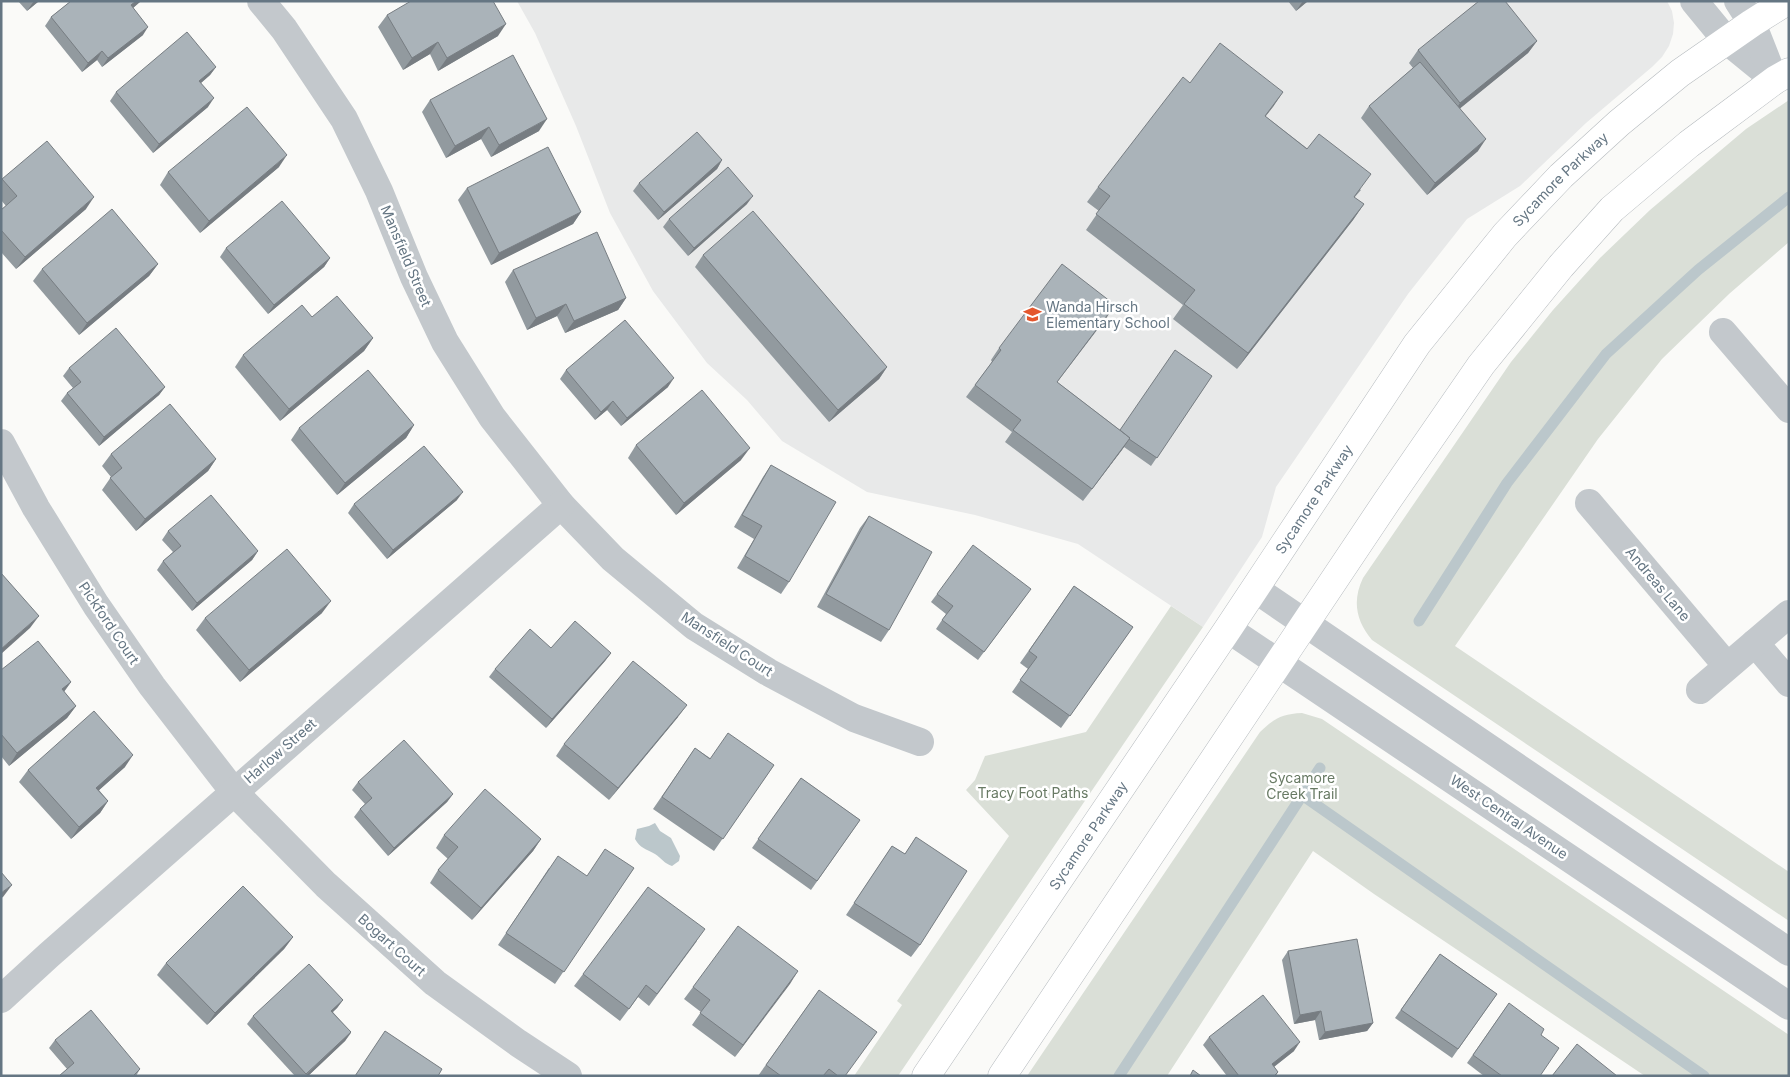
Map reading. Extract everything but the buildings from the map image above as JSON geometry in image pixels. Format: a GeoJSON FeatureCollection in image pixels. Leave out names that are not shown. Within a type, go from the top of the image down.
{"type":"FeatureCollection","features":[{"type":"Feature","properties":{"kind":"main road","name":"Sycamore Parkway"},"geometry":{"type":"LineString","coordinates":[[926,1076],[1255,589],[1417,344],[1505,235],[1561,176],[1619,123],[1680,72],[1726,40],[1745,12],[1787,1]]}},
{"type":"Feature","properties":{"kind":"main road"},"geometry":{"type":"LineString","coordinates":[[1002,1076],[1387,500],[1481,365],[1561,266],[1612,209],[1689,144],[1782,76]]}},
{"type":"Feature","properties":{"kind":"street","name":"Mansfield Street"},"geometry":{"type":"LineString","coordinates":[[261,1],[284,29],[344,119],[379,192],[414,277],[445,342],[492,417],[561,505]]}},
{"type":"Feature","properties":{"kind":"street"},"geometry":{"type":"LineString","coordinates":[[1694,1],[1726,40],[1782,76]]}},
{"type":"Feature","properties":{"kind":"street"},"geometry":{"type":"LineString","coordinates":[[1745,12],[1782,76]]}},
{"type":"Feature","properties":{"kind":"street"},"geometry":{"type":"LineString","coordinates":[[1723,332],[1789,409]]}},
{"type":"Feature","properties":{"kind":"street","name":"Pickford Court"},"geometry":{"type":"LineString","coordinates":[[1,443],[36,508],[96,605],[152,686],[234,792]]}},
{"type":"Feature","properties":{"kind":"street","name":"Andreas Lane"},"geometry":{"type":"LineString","coordinates":[[1589,503],[1727,666]]}},
{"type":"Feature","properties":{"kind":"street","name":"Mansfield Court"},"geometry":{"type":"LineString","coordinates":[[561,505],[613,559],[694,626],[768,672],[854,718],[920,742]]}},
{"type":"Feature","properties":{"kind":"street","name":"Harlow Street"},"geometry":{"type":"LineString","coordinates":[[1,1000],[49,955],[561,505]]}},
{"type":"Feature","properties":{"kind":"street"},"geometry":{"type":"LineString","coordinates":[[1255,589],[1789,952]]}},
{"type":"Feature","properties":{"kind":"street"},"geometry":{"type":"LineString","coordinates":[[1700,690],[1789,614]]}},
{"type":"Feature","properties":{"kind":"street","name":"West Central Avenue"},"geometry":{"type":"LineString","coordinates":[[1228,629],[1789,1006]]}},
{"type":"Feature","properties":{"kind":"street"},"geometry":{"type":"LineString","coordinates":[[1754,643],[1789,683]]}},
{"type":"Feature","properties":{"kind":"street","name":"Bogart Court"},"geometry":{"type":"LineString","coordinates":[[234,792],[326,885],[435,983],[518,1043],[568,1076]]}},
{"type":"Feature","properties":{"kind":"shaded area","name":"Wanda Hirsch Elementary School"},"geometry":{"type":"Polygon","coordinates":[[[517,1],[1667,1],[1672,11],[1674,23],[1669,46],[1662,57],[1586,123],[1520,186],[1467,219],[1408,294],[1276,487],[1262,537],[1203,627],[1078,544],[975,515],[867,492],[782,441],[747,400],[707,363],[653,291],[610,213],[576,126],[535,33],[517,1]]]}},
{"type":"Feature","properties":{"kind":"shaded area"},"geometry":{"type":"Polygon","coordinates":[[[655,823],[660,831],[671,838],[680,856],[679,861],[672,866],[641,846],[635,839],[637,829],[655,823]]]}},
{"type":"Feature","properties":{"kind":"green space"},"geometry":{"type":"Polygon","coordinates":[[[1789,100],[1789,242],[1729,294],[1662,359],[1598,439],[1455,646],[1789,872],[1789,921],[1372,640],[1362,626],[1357,603],[1363,578],[1511,362],[1553,310],[1600,258],[1650,210],[1746,129],[1789,100]]]}},
{"type":"Feature","properties":{"kind":"green space","name":"Tracy Foot Paths"},"geometry":{"type":"Polygon","coordinates":[[[1171,606],[1203,627],[898,1076],[854,1076],[902,1005],[897,1001],[1009,836],[966,790],[975,780],[985,756],[1086,732],[1171,606]]]}},
{"type":"Feature","properties":{"kind":"green space","name":"Sycamore Creek Trail"},"geometry":{"type":"Polygon","coordinates":[[[1302,713],[1322,719],[1789,1035],[1789,1076],[1645,1076],[1313,851],[1167,1076],[1027,1076],[1260,732],[1279,718],[1289,714],[1302,713]]]}},
{"type":"Feature","properties":{"kind":"waterway"},"geometry":{"type":"LineString","coordinates":[[1419,621],[1507,483],[1606,354],[1698,270],[1789,197]]}},
{"type":"Feature","properties":{"kind":"waterway"},"geometry":{"type":"LineString","coordinates":[[1119,1076],[1320,768]]}},
{"type":"Feature","properties":{"kind":"waterway"},"geometry":{"type":"LineString","coordinates":[[1302,795],[1704,1076]]}},
{"type":"Feature","properties":{"kind":"place","name":"Wanda Hirsch Elementary School"},"geometry":{"type":"Point","coordinates":[1032,315]}}]}
